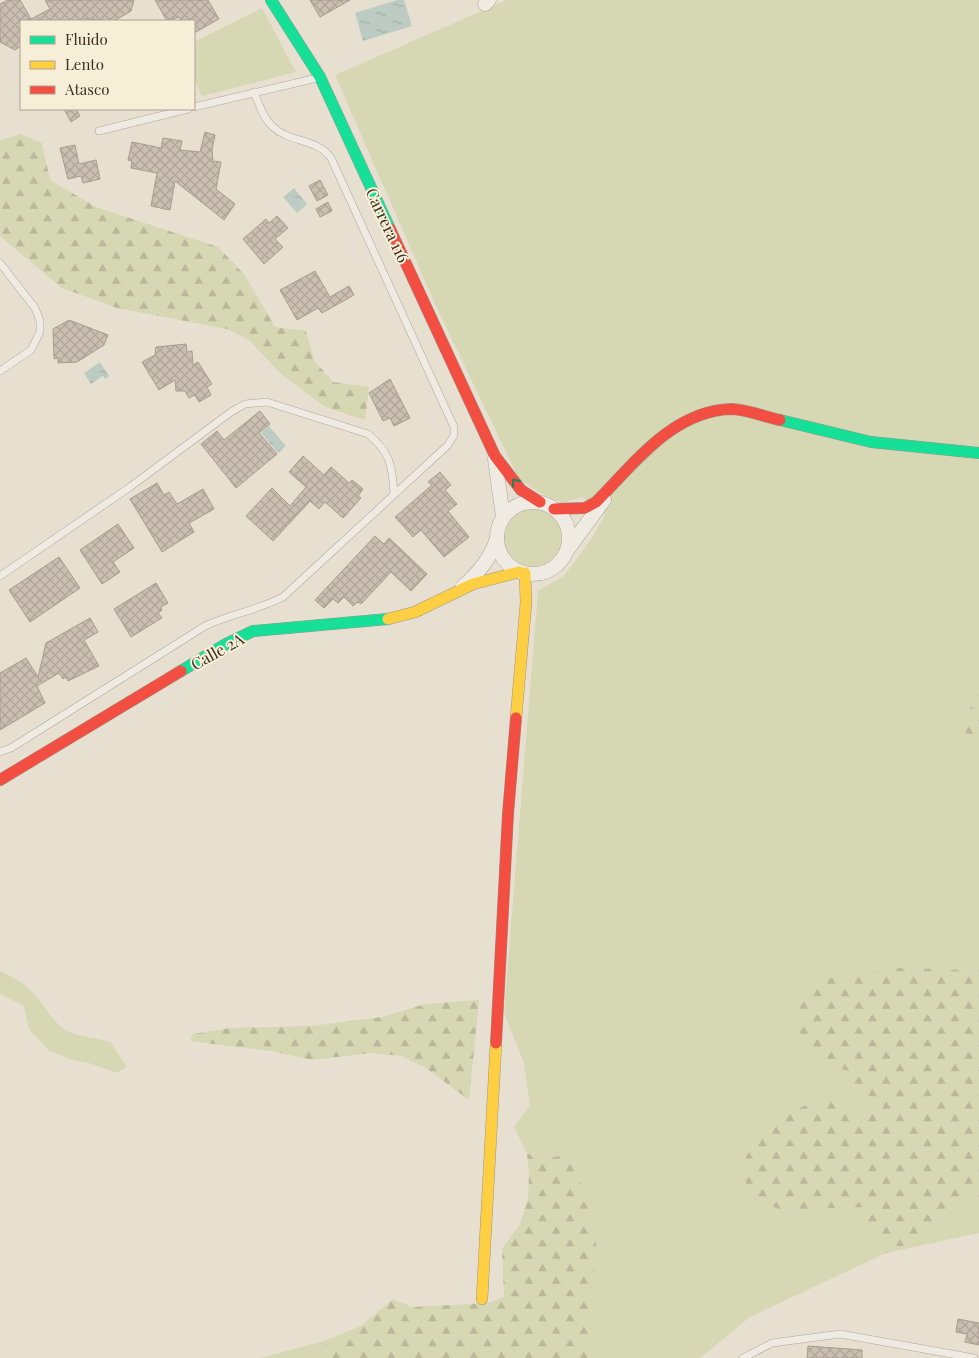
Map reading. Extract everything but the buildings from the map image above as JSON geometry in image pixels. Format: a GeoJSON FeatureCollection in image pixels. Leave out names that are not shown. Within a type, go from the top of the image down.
{"type":"FeatureCollection","features":[{"type":"Feature","properties":{"kind":"street","name":"Carrera 116"},"geometry":{"type":"LineString","coordinates":[[271,0],[320,77],[495,456],[521,490],[540,502]]}},
{"type":"Feature","properties":{"kind":"street"},"geometry":{"type":"LineString","coordinates":[[568,549],[569,540],[566,523],[554,509],[540,502],[519,504],[503,517],[498,527],[497,538],[503,558],[527,573],[557,566],[609,492],[653,444],[674,427],[700,415],[732,409],[871,442],[922,449],[979,453]]}},
{"type":"Feature","properties":{"kind":"street","name":"Carrera 116"},"geometry":{"type":"LineString","coordinates":[[495,456],[503,517]]}},
{"type":"Feature","properties":{"kind":"street"},"geometry":{"type":"LineString","coordinates":[[554,509],[585,508],[609,492]]}},
{"type":"Feature","properties":{"kind":"street","name":"Calle 2A"},"geometry":{"type":"LineString","coordinates":[[458,591],[472,578],[488,556],[497,538]]}},
{"type":"Feature","properties":{"kind":"street"},"geometry":{"type":"LineString","coordinates":[[482,1299],[508,814],[527,573]]}},
{"type":"Feature","properties":{"kind":"street","name":"Calle 2A"},"geometry":{"type":"LineString","coordinates":[[0,780],[226,644],[253,632],[390,619],[415,612],[485,580],[527,573]]}},
{"type":"Feature","properties":{"kind":"lane"},"geometry":{"type":"LineString","coordinates":[[195,107],[320,77]]}},
{"type":"Feature","properties":{"kind":"lane"},"geometry":{"type":"LineString","coordinates":[[0,752],[11,748],[205,626],[225,617],[268,605],[283,598],[394,493],[448,445],[454,435],[454,427],[331,158],[321,146],[283,134],[272,127],[264,116],[254,92]]}},
{"type":"Feature","properties":{"kind":"lane"},"geometry":{"type":"LineString","coordinates":[[99,131],[184,110]]}},
{"type":"Feature","properties":{"kind":"lane"},"geometry":{"type":"LineString","coordinates":[[0,263],[35,308],[40,321],[40,332],[31,350],[0,370]]}},
{"type":"Feature","properties":{"kind":"lane"},"geometry":{"type":"LineString","coordinates":[[0,576],[130,487],[231,412],[245,404],[266,402],[368,434],[380,443],[388,455],[394,493]]}},
{"type":"Feature","properties":{"kind":"lane"},"geometry":{"type":"LineString","coordinates":[[743,1358],[772,1343],[840,1334],[974,1358]]}},
{"type":"Feature","properties":{"kind":"green space"},"geometry":{"type":"Polygon","coordinates":[[[507,0],[979,0],[979,681],[975,686],[965,733],[979,740],[979,970],[953,969],[816,1063],[849,1071],[863,1104],[863,1116],[854,1112],[781,1210],[871,1207],[945,1210],[979,1199],[979,1233],[886,1253],[750,1317],[700,1358],[598,1358],[593,1353],[597,1231],[572,1154],[554,1157],[527,1154],[514,1127],[530,1105],[524,1063],[504,1013],[538,591],[564,576],[590,541],[605,515],[582,497],[563,503],[540,493],[519,479],[435,304],[335,75],[507,0]]]}},
{"type":"Feature","properties":{"kind":"green space"},"geometry":{"type":"Polygon","coordinates":[[[262,8],[296,72],[202,96],[195,80],[195,42],[262,8]]]}},
{"type":"Feature","properties":{"kind":"green space"},"geometry":{"type":"Polygon","coordinates":[[[20,134],[42,143],[50,180],[96,207],[218,247],[244,274],[275,327],[306,331],[314,360],[333,382],[369,387],[365,420],[325,407],[281,374],[249,340],[227,329],[117,308],[62,288],[0,236],[0,140],[20,134]]]}},
{"type":"Feature","properties":{"kind":"green space"},"geometry":{"type":"Polygon","coordinates":[[[533,503],[553,509],[563,519],[569,539],[563,559],[553,569],[533,575],[513,569],[503,559],[497,539],[503,519],[513,509],[533,503]]]}},
{"type":"Feature","properties":{"kind":"green space"},"geometry":{"type":"Polygon","coordinates":[[[979,681],[979,740],[965,733],[975,686],[979,681]]]}},
{"type":"Feature","properties":{"kind":"green space"},"geometry":{"type":"Polygon","coordinates":[[[894,968],[979,970],[979,1199],[946,1210],[937,1231],[886,1253],[859,1224],[870,1207],[781,1210],[746,1196],[746,1156],[777,1116],[829,1097],[863,1116],[863,1104],[849,1071],[816,1063],[795,1037],[792,1003],[829,978],[894,968]]]}},
{"type":"Feature","properties":{"kind":"green space"},"geometry":{"type":"Polygon","coordinates":[[[0,971],[27,987],[64,1029],[72,1033],[110,1042],[127,1067],[117,1073],[86,1062],[73,1060],[48,1050],[29,1029],[24,1006],[0,994],[0,971]]]}},
{"type":"Feature","properties":{"kind":"green space"},"geometry":{"type":"Polygon","coordinates":[[[479,1000],[469,1100],[426,1068],[401,1056],[371,1053],[312,1060],[271,1051],[190,1041],[193,1034],[230,1028],[311,1026],[382,1017],[425,1004],[479,1000]]]}},
{"type":"Feature","properties":{"kind":"green space"},"geometry":{"type":"Polygon","coordinates":[[[527,1154],[554,1157],[572,1154],[597,1231],[593,1353],[598,1358],[330,1358],[324,1341],[361,1326],[393,1299],[412,1307],[488,1303],[504,1297],[502,1249],[520,1224],[528,1199],[529,1174],[527,1154]]]}},
{"type":"Feature","properties":{"kind":"green space"},"geometry":{"type":"Polygon","coordinates":[[[324,1341],[330,1358],[260,1358],[324,1341]]]}},
{"type":"Feature","properties":{"kind":"water"},"geometry":{"type":"Polygon","coordinates":[[[397,0],[404,0],[412,26],[363,41],[355,13],[397,0]]]}},
{"type":"Feature","properties":{"kind":"water"},"geometry":{"type":"Polygon","coordinates":[[[294,188],[307,204],[297,213],[283,197],[294,188]]]}},
{"type":"Feature","properties":{"kind":"water"},"geometry":{"type":"Polygon","coordinates":[[[100,362],[109,376],[105,379],[103,376],[91,384],[84,373],[100,362]]]}},
{"type":"Feature","properties":{"kind":"water"},"geometry":{"type":"Polygon","coordinates":[[[269,426],[286,446],[278,453],[261,433],[269,426]]]}},
{"type":"Feature","properties":{"kind":"traffic: fast"},"geometry":{"type":"LineString","coordinates":[[271,0],[320,77],[390,229]]}},
{"type":"Feature","properties":{"kind":"traffic: fast"},"geometry":{"type":"LineString","coordinates":[[780,420],[871,442],[979,453]]}},
{"type":"Feature","properties":{"kind":"traffic: fast"},"geometry":{"type":"LineString","coordinates":[[181,671],[226,644],[253,631],[388,619]]}},
{"type":"Feature","properties":{"kind":"traffic: slow"},"geometry":{"type":"LineString","coordinates":[[388,619],[415,612],[473,584],[519,572]]}},
{"type":"Feature","properties":{"kind":"traffic: slow"},"geometry":{"type":"LineString","coordinates":[[516,718],[526,603],[525,573]]}},
{"type":"Feature","properties":{"kind":"traffic: slow"},"geometry":{"type":"LineString","coordinates":[[482,1299],[496,1043]]}},
{"type":"Feature","properties":{"kind":"traffic: jam"},"geometry":{"type":"LineString","coordinates":[[390,229],[495,456],[521,490],[540,502]]}},
{"type":"Feature","properties":{"kind":"traffic: jam"},"geometry":{"type":"LineString","coordinates":[[554,509],[585,508],[596,502],[640,456],[672,429],[690,419],[710,412],[737,409],[780,420]]}},
{"type":"Feature","properties":{"kind":"traffic: jam"},"geometry":{"type":"LineString","coordinates":[[0,780],[181,671]]}},
{"type":"Feature","properties":{"kind":"traffic: jam"},"geometry":{"type":"LineString","coordinates":[[496,1043],[508,814],[516,718]]}}]}
